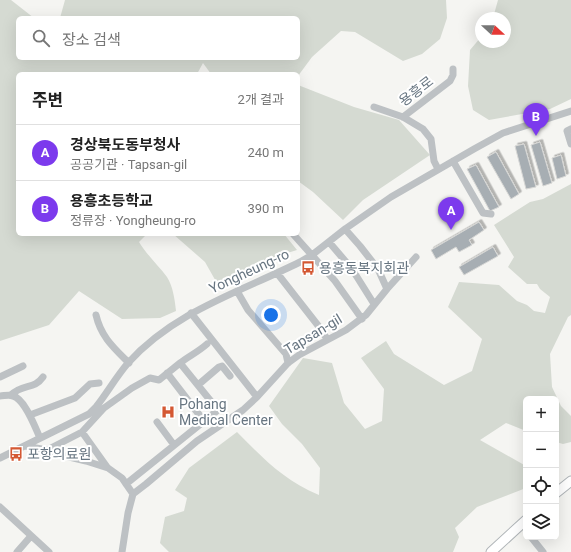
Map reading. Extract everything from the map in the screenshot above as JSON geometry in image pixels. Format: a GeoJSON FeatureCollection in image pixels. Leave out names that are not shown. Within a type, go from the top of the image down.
{"type":"FeatureCollection","features":[{"type":"Feature","properties":{"kind":"main road"},"geometry":{"type":"LineString","coordinates":[[559,491],[571,481]]}},
{"type":"Feature","properties":{"kind":"main road"},"geometry":{"type":"LineString","coordinates":[[491,552],[523,526]]}},
{"type":"Feature","properties":{"kind":"street","name":"용흥로"},"geometry":{"type":"LineString","coordinates":[[438,169],[434,161],[431,139],[423,129],[403,118],[450,81],[454,75],[453,69]]}},
{"type":"Feature","properties":{"kind":"street"},"geometry":{"type":"LineString","coordinates":[[374,107],[403,118]]}},
{"type":"Feature","properties":{"kind":"street","name":"Yongheung-ro"},"geometry":{"type":"LineString","coordinates":[[0,458],[90,414],[129,363],[167,329],[192,313],[312,255],[345,229],[391,197],[453,160],[503,133],[571,111]]}},
{"type":"Feature","properties":{"kind":"street"},"geometry":{"type":"LineString","coordinates":[[571,129],[567,131],[571,144]]}},
{"type":"Feature","properties":{"kind":"street"},"geometry":{"type":"LineString","coordinates":[[453,160],[483,213],[491,214]]}},
{"type":"Feature","properties":{"kind":"street"},"geometry":{"type":"LineString","coordinates":[[345,229],[378,269],[387,289]]}},
{"type":"Feature","properties":{"kind":"street"},"geometry":{"type":"LineString","coordinates":[[295,236],[338,286],[362,319]]}},
{"type":"Feature","properties":{"kind":"street"},"geometry":{"type":"LineString","coordinates":[[329,242],[352,269],[374,304]]}},
{"type":"Feature","properties":{"kind":"street","name":"Tapsan-gil"},"geometry":{"type":"LineString","coordinates":[[133,494],[197,441],[243,410],[288,363],[327,339],[346,330],[362,319],[416,258]]}},
{"type":"Feature","properties":{"kind":"street"},"geometry":{"type":"LineString","coordinates":[[277,273],[327,339]]}},
{"type":"Feature","properties":{"kind":"street"},"geometry":{"type":"LineString","coordinates":[[237,291],[248,310],[286,354],[288,363]]}},
{"type":"Feature","properties":{"kind":"street"},"geometry":{"type":"LineString","coordinates":[[192,313],[257,397]]}},
{"type":"Feature","properties":{"kind":"street"},"geometry":{"type":"LineString","coordinates":[[96,315],[99,327],[112,347],[129,363]]}},
{"type":"Feature","properties":{"kind":"street"},"geometry":{"type":"LineString","coordinates":[[47,450],[82,432],[104,408],[132,388],[150,378],[159,380],[207,344]]}},
{"type":"Feature","properties":{"kind":"street"},"geometry":{"type":"LineString","coordinates":[[126,484],[218,410],[180,363]]}},
{"type":"Feature","properties":{"kind":"street"},"geometry":{"type":"LineString","coordinates":[[0,377],[23,366]]}},
{"type":"Feature","properties":{"kind":"street"},"geometry":{"type":"LineString","coordinates":[[198,385],[222,366],[230,376]]}},
{"type":"Feature","properties":{"kind":"street"},"geometry":{"type":"LineString","coordinates":[[167,373],[203,423],[205,435]]}},
{"type":"Feature","properties":{"kind":"street"},"geometry":{"type":"LineString","coordinates":[[11,395],[17,389],[38,383],[43,377]]}},
{"type":"Feature","properties":{"kind":"street"},"geometry":{"type":"LineString","coordinates":[[30,416],[75,398],[90,384],[99,383]]}},
{"type":"Feature","properties":{"kind":"street"},"geometry":{"type":"LineString","coordinates":[[0,396],[11,395],[17,397],[30,416],[40,438]]}},
{"type":"Feature","properties":{"kind":"street"},"geometry":{"type":"LineString","coordinates":[[157,422],[174,445]]}},
{"type":"Feature","properties":{"kind":"street"},"geometry":{"type":"LineString","coordinates":[[82,432],[108,468]]}},
{"type":"Feature","properties":{"kind":"street"},"geometry":{"type":"LineString","coordinates":[[25,446],[86,460],[108,468],[122,478],[133,494],[128,513],[122,552]]}},
{"type":"Feature","properties":{"kind":"street"},"geometry":{"type":"LineString","coordinates":[[0,507],[49,552]]}},
{"type":"Feature","properties":{"kind":"street"},"geometry":{"type":"LineString","coordinates":[[17,552],[31,536]]}},
{"type":"Feature","properties":{"kind":"street"},"geometry":{"type":"LineString","coordinates":[[533,540],[543,552]]}},
{"type":"Feature","properties":{"kind":"shaded area"},"geometry":{"type":"Polygon","coordinates":[[[0,0],[11,0],[31,16],[16,16],[16,60],[300,60],[300,16],[61,16],[65,0],[446,0],[447,18],[440,39],[422,54],[403,61],[355,32],[341,31],[312,57],[300,73],[300,72],[210,72],[203,63],[198,72],[16,72],[16,236],[145,236],[139,242],[167,277],[171,285],[176,311],[160,318],[122,319],[79,291],[49,325],[0,341],[0,0]]]}},
{"type":"Feature","properties":{"kind":"shaded area"},"geometry":{"type":"Polygon","coordinates":[[[498,0],[571,0],[571,99],[550,109],[489,120],[473,110],[468,86],[470,50],[475,44],[475,48],[511,48],[511,12],[495,12],[498,0]]]}},
{"type":"Feature","properties":{"kind":"shaded area"},"geometry":{"type":"Polygon","coordinates":[[[300,86],[354,107],[399,120],[430,155],[363,200],[343,220],[313,192],[300,182],[300,86]]]}},
{"type":"Feature","properties":{"kind":"shaded area"},"geometry":{"type":"Polygon","coordinates":[[[571,184],[571,315],[568,317],[550,354],[552,387],[556,396],[523,396],[523,430],[506,423],[480,440],[523,464],[523,489],[477,507],[455,528],[459,537],[453,552],[169,552],[160,543],[165,517],[184,511],[187,498],[175,490],[189,468],[237,432],[274,468],[306,489],[319,495],[320,468],[302,444],[282,424],[269,406],[303,358],[332,363],[344,403],[365,429],[382,421],[384,389],[361,358],[386,341],[394,354],[444,385],[472,371],[482,339],[448,307],[459,282],[499,285],[517,301],[527,305],[534,311],[545,313],[550,297],[540,289],[537,284],[527,284],[508,267],[514,257],[494,225],[530,202],[543,199],[571,184]]]}},
{"type":"Feature","properties":{"kind":"shaded area"},"geometry":{"type":"Polygon","coordinates":[[[175,236],[286,236],[297,250],[267,261],[218,285],[205,262],[175,236]]]}},
{"type":"Feature","properties":{"kind":"shaded area"},"geometry":{"type":"Polygon","coordinates":[[[559,402],[571,416],[571,442],[563,444],[559,443],[559,402]]]}},
{"type":"Feature","properties":{"kind":"building"},"geometry":{"type":"Polygon","coordinates":[[[540,142],[552,183],[543,186],[531,145],[540,142]]]}},
{"type":"Feature","properties":{"kind":"building"},"geometry":{"type":"Polygon","coordinates":[[[524,144],[536,187],[526,189],[515,146],[524,144]]]}},
{"type":"Feature","properties":{"kind":"building"},"geometry":{"type":"Polygon","coordinates":[[[496,152],[519,194],[511,199],[487,157],[496,152]]]}},
{"type":"Feature","properties":{"kind":"building"},"geometry":{"type":"Polygon","coordinates":[[[561,155],[566,176],[557,179],[552,158],[561,155]]]}},
{"type":"Feature","properties":{"kind":"building"},"geometry":{"type":"Polygon","coordinates":[[[476,165],[499,207],[490,211],[467,169],[476,165]]]}},
{"type":"Feature","properties":{"kind":"building"},"geometry":{"type":"Polygon","coordinates":[[[479,222],[484,230],[469,240],[472,245],[459,252],[456,247],[436,259],[431,250],[479,222]]]}},
{"type":"Feature","properties":{"kind":"building"},"geometry":{"type":"Polygon","coordinates":[[[493,247],[498,256],[464,275],[459,267],[493,247]]]}},
{"type":"Feature","properties":{"kind":"place","name":"용흥초등학교"},"geometry":{"type":"Point","coordinates":[536,136]}},
{"type":"Feature","properties":{"kind":"place","name":"경상북도동부청사"},"geometry":{"type":"Point","coordinates":[451,230]}},
{"type":"Feature","properties":{"kind":"place","name":"용흥동복지회관"},"geometry":{"type":"Point","coordinates":[308,268]}},
{"type":"Feature","properties":{"kind":"place","name":"Pohang Medical Center"},"geometry":{"type":"Point","coordinates":[168,412]}},
{"type":"Feature","properties":{"kind":"place","name":"포항의료원"},"geometry":{"type":"Point","coordinates":[16,454]}}]}
